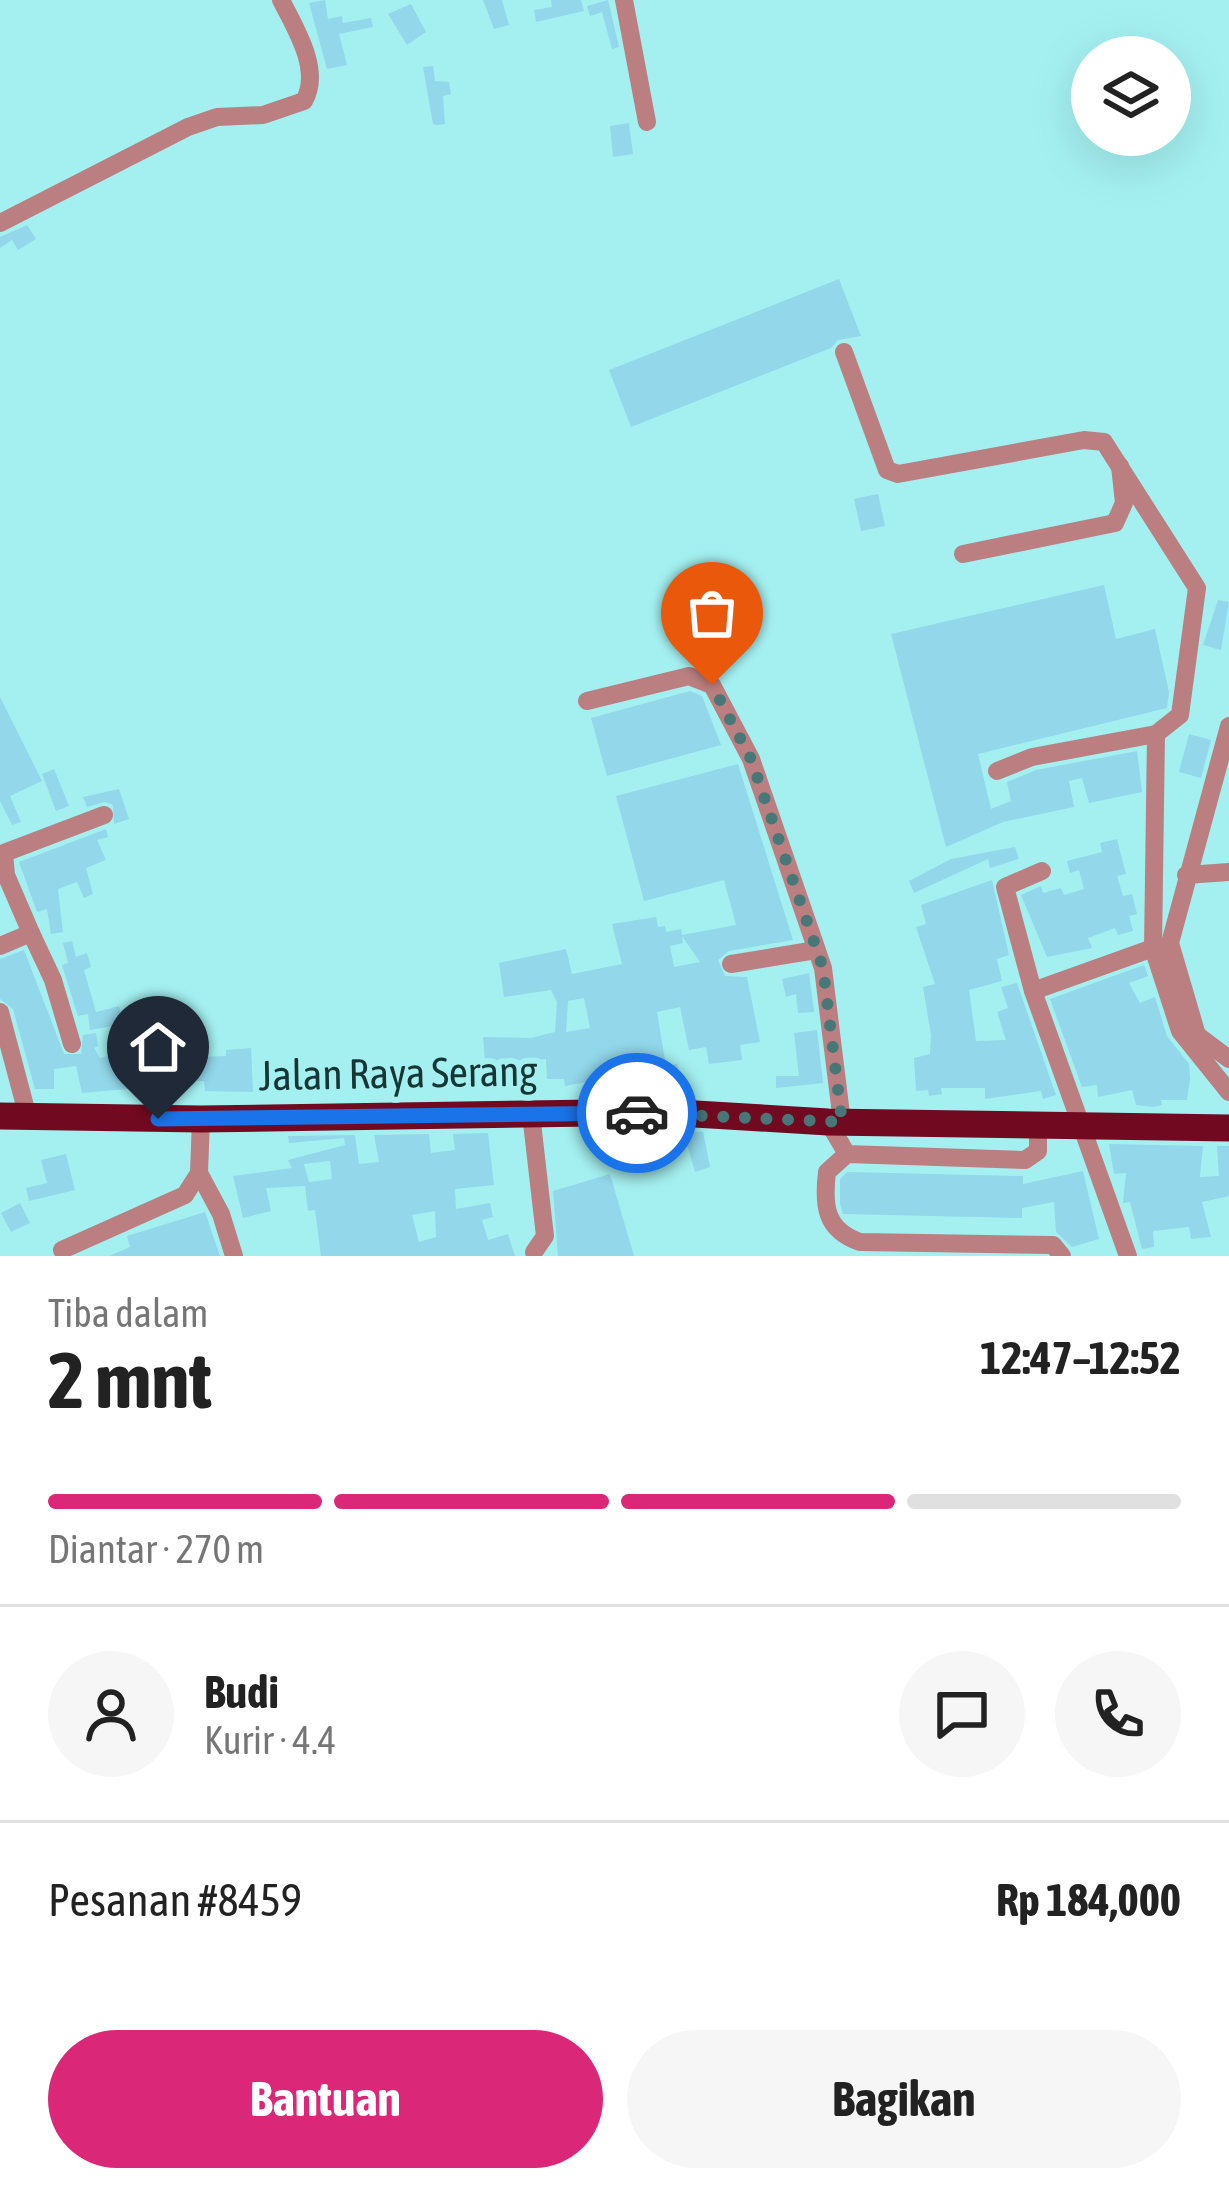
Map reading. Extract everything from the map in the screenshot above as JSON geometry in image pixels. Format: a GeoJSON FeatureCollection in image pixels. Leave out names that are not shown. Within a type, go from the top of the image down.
{"type":"FeatureCollection","features":[{"type":"Feature","properties":{"kind":"highway","name":"Jalan Raya Serang"},"geometry":{"type":"LineString","coordinates":[[14,1117],[710,1114],[835,1122],[1083,1122],[1229,1128]]}},
{"type":"Feature","properties":{"kind":"street"},"geometry":{"type":"LineString","coordinates":[[0,223],[188,127],[232,115],[263,115],[304,101],[310,91],[303,44],[280,0]]}},
{"type":"Feature","properties":{"kind":"street"},"geometry":{"type":"LineString","coordinates":[[624,0],[647,122]]}},
{"type":"Feature","properties":{"kind":"street"},"geometry":{"type":"LineString","coordinates":[[844,352],[886,470],[898,475],[1096,440],[1120,461],[1198,596],[1180,715],[1156,734],[1031,757],[997,771]]}},
{"type":"Feature","properties":{"kind":"street"},"geometry":{"type":"LineString","coordinates":[[963,554],[1115,523],[1124,502],[1120,461]]}},
{"type":"Feature","properties":{"kind":"street"},"geometry":{"type":"LineString","coordinates":[[587,701],[689,676],[712,685],[751,759],[827,986],[835,1122],[847,1154]]}},
{"type":"Feature","properties":{"kind":"street"},"geometry":{"type":"LineString","coordinates":[[1229,726],[1170,943],[1197,1035],[1229,1060]]}},
{"type":"Feature","properties":{"kind":"street"},"geometry":{"type":"LineString","coordinates":[[1156,734],[1153,948],[1180,1031],[1229,1092]]}},
{"type":"Feature","properties":{"kind":"street"},"geometry":{"type":"LineString","coordinates":[[73,1044],[53,980],[6,875],[5,851],[104,815]]}},
{"type":"Feature","properties":{"kind":"street"},"geometry":{"type":"LineString","coordinates":[[1042,871],[1005,887],[1040,1022],[1083,1122],[1083,1143],[1107,1190],[1128,1256]]}},
{"type":"Feature","properties":{"kind":"street"},"geometry":{"type":"LineString","coordinates":[[1186,875],[1229,872]]}},
{"type":"Feature","properties":{"kind":"street"},"geometry":{"type":"LineString","coordinates":[[0,946],[31,933]]}},
{"type":"Feature","properties":{"kind":"street"},"geometry":{"type":"LineString","coordinates":[[1033,991],[1153,948]]}},
{"type":"Feature","properties":{"kind":"street"},"geometry":{"type":"LineString","coordinates":[[731,964],[816,950]]}},
{"type":"Feature","properties":{"kind":"street"},"geometry":{"type":"LineString","coordinates":[[0,1012],[14,1117]]}},
{"type":"Feature","properties":{"kind":"street"},"geometry":{"type":"LineString","coordinates":[[530,1114],[545,1236],[534,1252]]}},
{"type":"Feature","properties":{"kind":"street"},"geometry":{"type":"LineString","coordinates":[[62,1250],[174,1203],[195,1184],[202,1119]]}},
{"type":"Feature","properties":{"kind":"street"},"geometry":{"type":"LineString","coordinates":[[1038,1124],[1038,1151],[1024,1160],[847,1154],[827,1172],[828,1219],[841,1236],[860,1242],[1053,1245],[1062,1256]]}},
{"type":"Feature","properties":{"kind":"street"},"geometry":{"type":"LineString","coordinates":[[199,1173],[221,1214],[234,1256]]}},
{"type":"Feature","properties":{"kind":"building"},"geometry":{"type":"Polygon","coordinates":[[[325,0],[328,19],[342,16],[343,23],[371,18],[373,27],[339,34],[347,65],[327,69],[309,3],[325,0]]]}},
{"type":"Feature","properties":{"kind":"building"},"geometry":{"type":"Polygon","coordinates":[[[483,0],[502,0],[509,25],[494,29],[483,0]]]}},
{"type":"Feature","properties":{"kind":"building"},"geometry":{"type":"Polygon","coordinates":[[[551,0],[581,0],[584,11],[536,22],[534,10],[552,7],[551,0]]]}},
{"type":"Feature","properties":{"kind":"building"},"geometry":{"type":"Polygon","coordinates":[[[608,0],[619,47],[612,49],[602,12],[590,16],[587,6],[608,0]]]}},
{"type":"Feature","properties":{"kind":"building"},"geometry":{"type":"Polygon","coordinates":[[[411,4],[426,32],[407,45],[388,14],[411,4]]]}},
{"type":"Feature","properties":{"kind":"building"},"geometry":{"type":"Polygon","coordinates":[[[433,66],[435,81],[449,82],[451,94],[443,96],[445,124],[433,124],[423,67],[433,66]]]}},
{"type":"Feature","properties":{"kind":"building"},"geometry":{"type":"Polygon","coordinates":[[[629,123],[633,154],[613,157],[610,126],[629,123]]]}},
{"type":"Feature","properties":{"kind":"building"},"geometry":{"type":"Polygon","coordinates":[[[27,225],[36,239],[18,250],[12,240],[0,248],[0,237],[27,225]]]}},
{"type":"Feature","properties":{"kind":"building"},"geometry":{"type":"Polygon","coordinates":[[[839,279],[861,336],[838,340],[831,348],[631,427],[609,370],[839,279]]]}},
{"type":"Feature","properties":{"kind":"building"},"geometry":{"type":"Polygon","coordinates":[[[878,494],[885,526],[861,531],[854,499],[878,494]]]}},
{"type":"Feature","properties":{"kind":"building"},"geometry":{"type":"Polygon","coordinates":[[[1104,585],[1116,639],[1155,629],[1169,692],[1167,708],[978,754],[991,809],[1011,801],[1007,782],[1036,770],[1137,751],[1142,792],[1089,803],[1082,778],[1069,781],[1074,807],[1003,822],[946,847],[891,634],[1104,585]]]}},
{"type":"Feature","properties":{"kind":"building"},"geometry":{"type":"Polygon","coordinates":[[[1218,600],[1229,602],[1221,650],[1203,645],[1218,600]]]}},
{"type":"Feature","properties":{"kind":"building"},"geometry":{"type":"Polygon","coordinates":[[[690,691],[702,696],[721,745],[607,776],[591,718],[690,691]]]}},
{"type":"Feature","properties":{"kind":"building"},"geometry":{"type":"Polygon","coordinates":[[[0,697],[42,781],[10,796],[21,822],[12,825],[0,801],[0,697]]]}},
{"type":"Feature","properties":{"kind":"building"},"geometry":{"type":"Polygon","coordinates":[[[1189,734],[1211,740],[1201,778],[1179,772],[1189,734]]]}},
{"type":"Feature","properties":{"kind":"building"},"geometry":{"type":"Polygon","coordinates":[[[738,764],[793,940],[729,951],[718,960],[725,976],[747,977],[760,1042],[740,1045],[742,1060],[709,1064],[706,1047],[689,1050],[680,1007],[657,1012],[666,1066],[677,1064],[681,1086],[598,1089],[597,1080],[565,1086],[564,1079],[547,1079],[546,1059],[485,1062],[483,1037],[531,1038],[555,1032],[557,1002],[551,990],[504,997],[499,963],[566,949],[572,974],[622,964],[612,924],[656,917],[658,927],[665,926],[666,932],[681,929],[682,935],[736,925],[724,880],[644,901],[616,796],[738,764]],[[682,936],[683,943],[670,946],[674,967],[700,962],[682,936]],[[584,998],[568,1001],[566,1032],[590,1028],[584,998]]]}},
{"type":"Feature","properties":{"kind":"building"},"geometry":{"type":"Polygon","coordinates":[[[54,769],[69,806],[56,811],[42,774],[54,769]]]}},
{"type":"Feature","properties":{"kind":"building"},"geometry":{"type":"Polygon","coordinates":[[[119,789],[129,819],[114,824],[113,805],[105,802],[87,807],[83,797],[119,789]]]}},
{"type":"Feature","properties":{"kind":"building"},"geometry":{"type":"Polygon","coordinates":[[[106,829],[108,837],[97,840],[106,860],[86,868],[93,894],[84,898],[77,882],[58,889],[63,932],[51,934],[47,909],[37,912],[19,862],[106,829]]]}},
{"type":"Feature","properties":{"kind":"building"},"geometry":{"type":"Polygon","coordinates":[[[1117,839],[1126,874],[1117,876],[1123,896],[1132,894],[1137,914],[1129,916],[1133,931],[1118,935],[1115,928],[1088,938],[1092,948],[1047,957],[1021,895],[1041,886],[1043,893],[1061,888],[1064,895],[1084,889],[1079,870],[1070,873],[1067,861],[1102,852],[1100,843],[1117,839]]]}},
{"type":"Feature","properties":{"kind":"building"},"geometry":{"type":"Polygon","coordinates":[[[1015,847],[1019,859],[990,868],[988,859],[914,893],[909,881],[951,859],[1015,847]]]}},
{"type":"Feature","properties":{"kind":"building"},"geometry":{"type":"Polygon","coordinates":[[[992,880],[1009,955],[997,959],[1002,981],[969,990],[976,1041],[1006,1040],[997,1012],[1008,1008],[1001,987],[1017,983],[1056,1095],[1043,1099],[1041,1091],[985,1099],[985,1088],[941,1088],[942,1094],[929,1096],[928,1090],[916,1091],[914,1058],[930,1054],[923,987],[935,984],[916,927],[926,924],[921,905],[992,880]]]}},
{"type":"Feature","properties":{"kind":"building"},"geometry":{"type":"Polygon","coordinates":[[[72,941],[76,957],[87,953],[91,967],[84,970],[96,1012],[119,1006],[123,1021],[144,1015],[142,1008],[160,1003],[167,1024],[120,1039],[119,1025],[90,1030],[88,1014],[78,1016],[62,965],[68,963],[63,943],[72,941]]]}},
{"type":"Feature","properties":{"kind":"building"},"geometry":{"type":"Polygon","coordinates":[[[24,950],[64,1054],[81,1054],[83,1035],[96,1033],[98,1046],[94,1048],[100,1058],[121,1053],[121,1047],[159,1046],[159,1058],[226,1056],[226,1050],[251,1048],[253,1092],[205,1091],[204,1081],[137,1081],[139,1088],[82,1093],[76,1066],[54,1069],[54,1089],[35,1089],[13,1009],[0,999],[0,959],[24,950]]]}},
{"type":"Feature","properties":{"kind":"building"},"geometry":{"type":"Polygon","coordinates":[[[1144,965],[1148,976],[1129,983],[1140,1003],[1155,997],[1167,1036],[1189,1064],[1190,1079],[1187,1100],[1161,1100],[1162,1105],[1153,1107],[1136,1105],[1132,1090],[1098,1097],[1097,1085],[1082,1087],[1050,999],[1144,965]]]}},
{"type":"Feature","properties":{"kind":"building"},"geometry":{"type":"Polygon","coordinates":[[[809,973],[814,1012],[798,1013],[796,994],[786,997],[782,979],[809,973]]]}},
{"type":"Feature","properties":{"kind":"building"},"geometry":{"type":"Polygon","coordinates":[[[817,1030],[823,1083],[776,1088],[776,1076],[799,1076],[794,1033],[817,1030]]]}},
{"type":"Feature","properties":{"kind":"building"},"geometry":{"type":"Polygon","coordinates":[[[683,1131],[703,1132],[710,1167],[695,1172],[683,1131]]]}},
{"type":"Feature","properties":{"kind":"building"},"geometry":{"type":"Polygon","coordinates":[[[488,1133],[494,1185],[455,1189],[456,1209],[490,1203],[493,1217],[482,1220],[488,1240],[508,1234],[515,1256],[321,1256],[315,1210],[308,1211],[305,1186],[266,1188],[271,1211],[243,1218],[233,1176],[292,1168],[288,1160],[345,1145],[344,1138],[289,1143],[288,1136],[355,1135],[359,1164],[379,1162],[374,1135],[429,1134],[431,1153],[455,1150],[453,1134],[488,1133]],[[330,1161],[304,1164],[309,1182],[332,1179],[330,1161]],[[435,1211],[412,1215],[419,1242],[436,1237],[435,1211]]]}},
{"type":"Feature","properties":{"kind":"building"},"geometry":{"type":"Polygon","coordinates":[[[1109,1144],[1203,1146],[1200,1177],[1219,1176],[1217,1146],[1229,1146],[1229,1196],[1202,1202],[1211,1237],[1191,1239],[1189,1227],[1153,1231],[1154,1247],[1142,1249],[1130,1202],[1123,1203],[1126,1173],[1114,1174],[1109,1144]]]}},
{"type":"Feature","properties":{"kind":"building"},"geometry":{"type":"Polygon","coordinates":[[[66,1154],[75,1190],[29,1201],[26,1188],[47,1183],[41,1160],[66,1154]]]}},
{"type":"Feature","properties":{"kind":"building"},"geometry":{"type":"Polygon","coordinates":[[[1083,1171],[1099,1239],[1072,1247],[1056,1232],[1054,1202],[1022,1208],[1022,1218],[843,1214],[840,1203],[840,1179],[847,1172],[1023,1176],[1023,1184],[1083,1171]]]}},
{"type":"Feature","properties":{"kind":"building"},"geometry":{"type":"Polygon","coordinates":[[[610,1174],[634,1256],[558,1256],[553,1191],[610,1174]]]}},
{"type":"Feature","properties":{"kind":"building"},"geometry":{"type":"Polygon","coordinates":[[[20,1203],[30,1223],[11,1232],[1,1213],[20,1203]]]}},
{"type":"Feature","properties":{"kind":"building"},"geometry":{"type":"Polygon","coordinates":[[[205,1212],[220,1256],[109,1256],[130,1247],[127,1236],[205,1212]]]}},
{"type":"Feature","properties":{"kind":"way so far"},"geometry":{"type":"LineString","coordinates":[[637,1113],[842,1122],[823,968],[751,759],[712,685]]}},
{"type":"Feature","properties":{"kind":"route"},"geometry":{"type":"LineString","coordinates":[[158,1119],[637,1113]]}}]}
